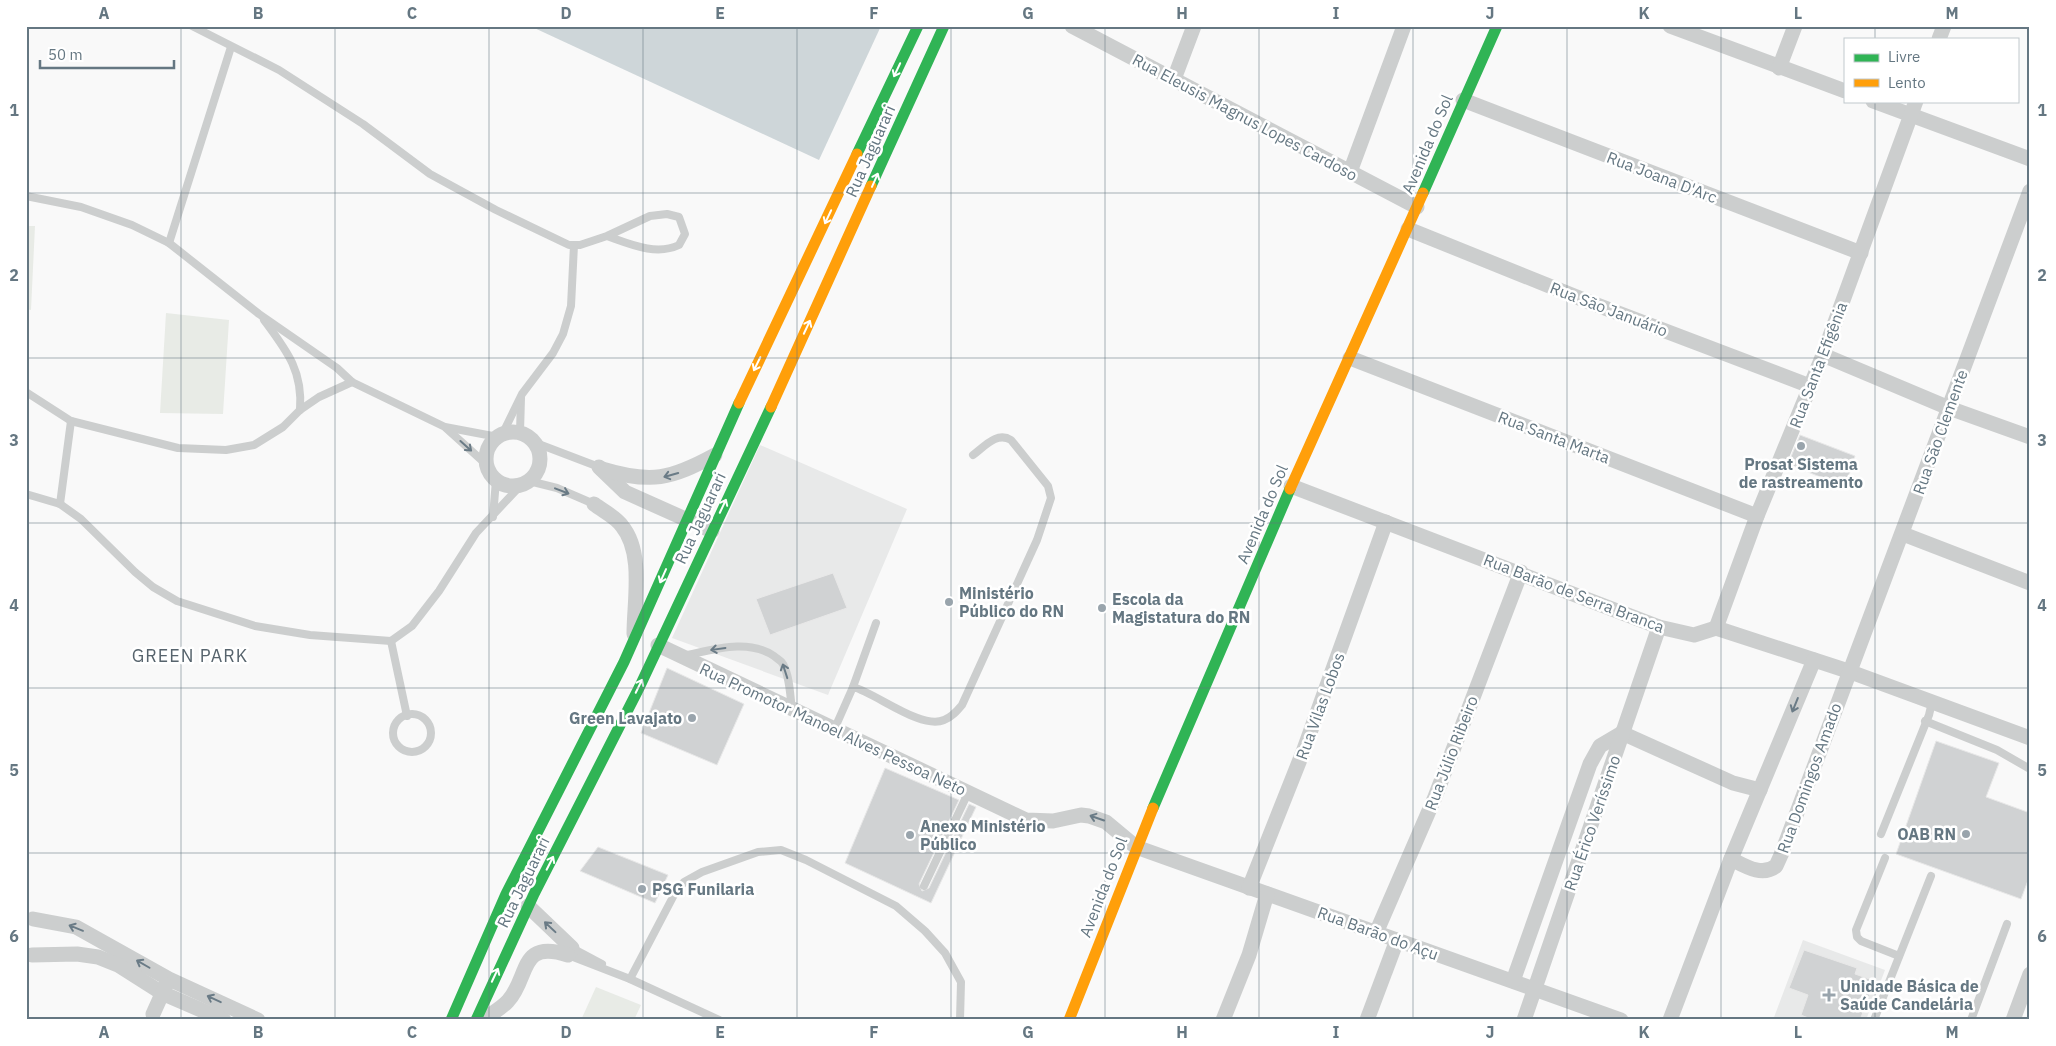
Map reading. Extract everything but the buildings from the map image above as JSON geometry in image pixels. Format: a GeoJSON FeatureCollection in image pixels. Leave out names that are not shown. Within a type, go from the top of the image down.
{"type":"FeatureCollection","features":[{"type":"Feature","properties":{"kind":"main road","name":"Rua Jaguarari"},"geometry":{"type":"LineString","coordinates":[[451,1020],[506,894],[633,642],[689,519],[715,455],[918,26]]}},
{"type":"Feature","properties":{"kind":"main road","name":"Rua Jaguarari"},"geometry":{"type":"LineString","coordinates":[[476,1020],[528,906],[636,694],[864,206],[944,26]]}},
{"type":"Feature","properties":{"kind":"main road","name":"Avenida do Sol"},"geometry":{"type":"LineString","coordinates":[[1069,1020],[1136,847],[1291,486],[1408,229],[1497,26]]}},
{"type":"Feature","properties":{"kind":"street","name":"Rua Eleusis Magnus Lopes Cardoso"},"geometry":{"type":"LineString","coordinates":[[1072,26],[1417,207]]}},
{"type":"Feature","properties":{"kind":"street"},"geometry":{"type":"LineString","coordinates":[[1174,79],[1194,26]]}},
{"type":"Feature","properties":{"kind":"street"},"geometry":{"type":"LineString","coordinates":[[1350,172],[1404,26]]}},
{"type":"Feature","properties":{"kind":"street"},"geometry":{"type":"LineString","coordinates":[[1670,26],[1844,91]]}},
{"type":"Feature","properties":{"kind":"street"},"geometry":{"type":"LineString","coordinates":[[1779,68],[1795,26]]}},
{"type":"Feature","properties":{"kind":"street"},"geometry":{"type":"LineString","coordinates":[[1939,38],[1944,26]]}},
{"type":"Feature","properties":{"kind":"street","name":"Rua Joana D'Arc"},"geometry":{"type":"LineString","coordinates":[[1463,100],[1861,254]]}},
{"type":"Feature","properties":{"kind":"street"},"geometry":{"type":"LineString","coordinates":[[1879,102],[1914,108],[2030,159]]}},
{"type":"Feature","properties":{"kind":"street","name":"Rua Santa Efigênia"},"geometry":{"type":"LineString","coordinates":[[1716,628],[1758,516],[1823,355],[1914,108]]}},
{"type":"Feature","properties":{"kind":"street","name":"Rua São Clemente"},"geometry":{"type":"LineString","coordinates":[[1848,671],[1902,534],[2030,191]]}},
{"type":"Feature","properties":{"kind":"street","name":"Rua São Januário"},"geometry":{"type":"LineString","coordinates":[[1408,229],[1589,302],[1810,386]]}},
{"type":"Feature","properties":{"kind":"street"},"geometry":{"type":"LineString","coordinates":[[1823,355],[1949,408],[2030,436]]}},
{"type":"Feature","properties":{"kind":"street","name":"Rua Santa Marta"},"geometry":{"type":"LineString","coordinates":[[1350,358],[1758,516]]}},
{"type":"Feature","properties":{"kind":"street"},"geometry":{"type":"LineString","coordinates":[[520,432],[536,443],[541,459],[539,468],[525,483],[504,484],[496,480],[487,464],[488,449],[500,436],[520,432]]}},
{"type":"Feature","properties":{"kind":"street"},"geometry":{"type":"LineString","coordinates":[[599,468],[639,477],[667,477],[690,469],[715,455]]}},
{"type":"Feature","properties":{"kind":"street"},"geometry":{"type":"LineString","coordinates":[[599,468],[625,492],[689,519],[712,531]]}},
{"type":"Feature","properties":{"kind":"street","name":"Rua Barão de Serra Branca"},"geometry":{"type":"LineString","coordinates":[[1291,486],[1520,572],[1659,627],[1694,635],[1716,628]]}},
{"type":"Feature","properties":{"kind":"street"},"geometry":{"type":"LineString","coordinates":[[594,504],[622,524],[630,538],[635,560],[633,642]]}},
{"type":"Feature","properties":{"kind":"street","name":"Rua Vilas Lobos"},"geometry":{"type":"LineString","coordinates":[[1249,888],[1303,752],[1386,522]]}},
{"type":"Feature","properties":{"kind":"street"},"geometry":{"type":"LineString","coordinates":[[1902,534],[2030,583]]}},
{"type":"Feature","properties":{"kind":"street","name":"Rua Júlio Ribeiro"},"geometry":{"type":"LineString","coordinates":[[1376,933],[1435,797],[1520,572]]}},
{"type":"Feature","properties":{"kind":"street","name":"Rua Érico Veríssimo"},"geometry":{"type":"LineString","coordinates":[[1524,1020],[1536,990],[1659,627]]}},
{"type":"Feature","properties":{"kind":"street"},"geometry":{"type":"LineString","coordinates":[[1716,628],[1848,671],[2030,738]]}},
{"type":"Feature","properties":{"kind":"street","name":"Rua Promotor Manoel Alves Pessoa Neto"},"geometry":{"type":"LineString","coordinates":[[658,645],[1009,812],[1036,821],[1053,821],[1081,815],[1097,818],[1106,822],[1136,847]]}},
{"type":"Feature","properties":{"kind":"street"},"geometry":{"type":"LineString","coordinates":[[1670,1020],[1731,859],[1814,660]]}},
{"type":"Feature","properties":{"kind":"street","name":"Rua Domingos Amado"},"geometry":{"type":"LineString","coordinates":[[1731,859],[1754,870],[1766,871],[1776,866],[1848,671]]}},
{"type":"Feature","properties":{"kind":"street"},"geometry":{"type":"LineString","coordinates":[[1512,981],[1590,764],[1600,746],[1622,733],[1733,783],[1760,790]]}},
{"type":"Feature","properties":{"kind":"street","name":"Rua Barão do Açu"},"geometry":{"type":"LineString","coordinates":[[1136,847],[1620,1020]]}},
{"type":"Feature","properties":{"kind":"street"},"geometry":{"type":"LineString","coordinates":[[1223,1020],[1249,955],[1267,894]]}},
{"type":"Feature","properties":{"kind":"street"},"geometry":{"type":"LineString","coordinates":[[528,906],[570,951]]}},
{"type":"Feature","properties":{"kind":"street"},"geometry":{"type":"LineString","coordinates":[[30,919],[76,927],[169,979],[258,1020]]}},
{"type":"Feature","properties":{"kind":"street"},"geometry":{"type":"LineString","coordinates":[[1367,1020],[1397,940]]}},
{"type":"Feature","properties":{"kind":"street"},"geometry":{"type":"LineString","coordinates":[[483,1020],[508,1001],[529,960],[542,951],[570,951]]}},
{"type":"Feature","properties":{"kind":"street"},"geometry":{"type":"LineString","coordinates":[[29,956],[77,954],[98,957],[118,965],[162,993],[224,1020]]}},
{"type":"Feature","properties":{"kind":"street"},"geometry":{"type":"LineString","coordinates":[[2013,1020],[2030,974]]}},
{"type":"Feature","properties":{"kind":"street"},"geometry":{"type":"LineString","coordinates":[[152,1017],[169,979]]}},
{"type":"Feature","properties":{"kind":"lane"},"geometry":{"type":"LineString","coordinates":[[192,26],[230,47],[279,70],[363,124],[430,174],[496,210],[574,245],[607,236],[650,216],[667,214],[679,217],[685,234],[680,245],[653,250],[607,236]]}},
{"type":"Feature","properties":{"kind":"lane"},"geometry":{"type":"LineString","coordinates":[[169,243],[230,47]]}},
{"type":"Feature","properties":{"kind":"lane"},"geometry":{"type":"LineString","coordinates":[[26,196],[81,207],[132,225],[169,243],[258,314],[337,368],[352,382],[445,427],[487,464]]}},
{"type":"Feature","properties":{"kind":"lane"},"geometry":{"type":"LineString","coordinates":[[445,427],[500,436],[522,394],[553,354],[563,334],[571,306],[574,245]]}},
{"type":"Feature","properties":{"kind":"lane"},"geometry":{"type":"LineString","coordinates":[[258,314],[281,343],[300,380],[300,410]]}},
{"type":"Feature","properties":{"kind":"lane"},"geometry":{"type":"LineString","coordinates":[[26,392],[71,422],[178,448],[226,450],[254,445],[283,427],[300,410],[319,397],[352,382]]}},
{"type":"Feature","properties":{"kind":"lane"},"geometry":{"type":"LineString","coordinates":[[520,432],[522,394]]}},
{"type":"Feature","properties":{"kind":"lane"},"geometry":{"type":"LineString","coordinates":[[60,504],[71,422]]}},
{"type":"Feature","properties":{"kind":"lane"},"geometry":{"type":"LineString","coordinates":[[853,687],[904,712],[931,721],[943,721],[953,715],[962,705],[1037,540],[1050,498],[1048,486],[1011,440],[1005,436],[999,436],[973,455]]}},
{"type":"Feature","properties":{"kind":"lane"},"geometry":{"type":"LineString","coordinates":[[536,443],[599,468]]}},
{"type":"Feature","properties":{"kind":"lane"},"geometry":{"type":"LineString","coordinates":[[493,517],[496,480]]}},
{"type":"Feature","properties":{"kind":"lane"},"geometry":{"type":"LineString","coordinates":[[26,494],[60,504],[95,531],[135,572],[153,587],[177,601],[255,626],[310,635],[390,640],[412,626],[439,591],[476,533],[525,483],[557,488],[594,504]]}},
{"type":"Feature","properties":{"kind":"lane"},"geometry":{"type":"LineString","coordinates":[[834,730],[853,687],[876,623]]}},
{"type":"Feature","properties":{"kind":"lane"},"geometry":{"type":"LineString","coordinates":[[390,640],[406,716]]}},
{"type":"Feature","properties":{"kind":"lane"},"geometry":{"type":"LineString","coordinates":[[680,656],[740,646],[757,647],[782,662],[788,678],[792,710]]}},
{"type":"Feature","properties":{"kind":"lane"},"geometry":{"type":"LineString","coordinates":[[1882,834],[1932,702]]}},
{"type":"Feature","properties":{"kind":"lane"},"geometry":{"type":"LineString","coordinates":[[415,714],[422,716],[428,722],[431,729],[426,746],[411,753],[402,751],[398,746],[394,733],[396,723],[406,716],[415,714]]}},
{"type":"Feature","properties":{"kind":"lane"},"geometry":{"type":"LineString","coordinates":[[1925,721],[1997,750],[2030,768]]}},
{"type":"Feature","properties":{"kind":"lane"},"geometry":{"type":"LineString","coordinates":[[924,886],[968,792]]}},
{"type":"Feature","properties":{"kind":"lane"},"geometry":{"type":"LineString","coordinates":[[630,979],[674,895],[684,882],[702,872],[758,852],[780,850],[806,860],[896,906],[925,931],[945,953],[961,982],[960,1020]]}},
{"type":"Feature","properties":{"kind":"lane"},"geometry":{"type":"LineString","coordinates":[[1885,858],[1856,930],[1857,937],[1861,941],[1899,956]]}},
{"type":"Feature","properties":{"kind":"lane"},"geometry":{"type":"LineString","coordinates":[[1874,1020],[1931,876]]}},
{"type":"Feature","properties":{"kind":"lane"},"geometry":{"type":"LineString","coordinates":[[1971,1020],[2007,924]]}},
{"type":"Feature","properties":{"kind":"lane"},"geometry":{"type":"LineString","coordinates":[[570,951],[719,1020]]}},
{"type":"Feature","properties":{"kind":"shaded area"},"geometry":{"type":"Polygon","coordinates":[[[530,26],[881,26],[819,160],[530,26]]]}},
{"type":"Feature","properties":{"kind":"shaded area"},"geometry":{"type":"Polygon","coordinates":[[[26,226],[35,226],[31,310],[26,309],[26,226]]]}},
{"type":"Feature","properties":{"kind":"shaded area"},"geometry":{"type":"Polygon","coordinates":[[[166,313],[229,320],[223,414],[160,413],[166,313]]]}},
{"type":"Feature","properties":{"kind":"shaded area"},"geometry":{"type":"Polygon","coordinates":[[[760,445],[907,509],[828,695],[672,638],[760,445]]]}},
{"type":"Feature","properties":{"kind":"shaded area","name":"Unidade Básica de Saúde Candelária"},"geometry":{"type":"Polygon","coordinates":[[[1803,940],[1885,970],[1866,1020],[1773,1020],[1803,940]]]}},
{"type":"Feature","properties":{"kind":"shaded area"},"geometry":{"type":"Polygon","coordinates":[[[596,987],[641,1005],[634,1020],[581,1020],[596,987]]]}},
{"type":"Feature","properties":{"kind":"traffic: fast"},"geometry":{"type":"LineString","coordinates":[[857,154],[918,26]]}},
{"type":"Feature","properties":{"kind":"traffic: fast"},"geometry":{"type":"LineString","coordinates":[[871,186],[944,26]]}},
{"type":"Feature","properties":{"kind":"traffic: fast"},"geometry":{"type":"LineString","coordinates":[[1423,193],[1497,26]]}},
{"type":"Feature","properties":{"kind":"traffic: fast"},"geometry":{"type":"LineString","coordinates":[[451,1020],[506,894],[624,662],[739,403]]}},
{"type":"Feature","properties":{"kind":"traffic: fast"},"geometry":{"type":"LineString","coordinates":[[476,1020],[534,894],[639,688],[771,407]]}},
{"type":"Feature","properties":{"kind":"traffic: fast"},"geometry":{"type":"LineString","coordinates":[[1153,808],[1290,489]]}},
{"type":"Feature","properties":{"kind":"traffic: slow"},"geometry":{"type":"LineString","coordinates":[[739,403],[857,154]]}},
{"type":"Feature","properties":{"kind":"traffic: slow"},"geometry":{"type":"LineString","coordinates":[[771,407],[871,186]]}},
{"type":"Feature","properties":{"kind":"traffic: slow"},"geometry":{"type":"LineString","coordinates":[[1290,489],[1423,193]]}},
{"type":"Feature","properties":{"kind":"traffic: slow"},"geometry":{"type":"LineString","coordinates":[[1069,1020],[1153,808]]}},
{"type":"Feature","properties":{"kind":"place","name":"Prosat Sistema de rastreamento"},"geometry":{"type":"Point","coordinates":[1801,446]}},
{"type":"Feature","properties":{"kind":"place","name":"Ministério Público do RN"},"geometry":{"type":"Point","coordinates":[949,602]}},
{"type":"Feature","properties":{"kind":"place","name":"Escola da Magistatura do RN"},"geometry":{"type":"Point","coordinates":[1102,608]}},
{"type":"Feature","properties":{"kind":"place","name":"Green Lavajato"},"geometry":{"type":"Point","coordinates":[692,718]}},
{"type":"Feature","properties":{"kind":"place","name":"OAB RN"},"geometry":{"type":"Point","coordinates":[1966,834]}},
{"type":"Feature","properties":{"kind":"place","name":"Anexo Ministério Público"},"geometry":{"type":"Point","coordinates":[910,835]}},
{"type":"Feature","properties":{"kind":"place","name":"PSG Funilaria"},"geometry":{"type":"Point","coordinates":[642,889]}},
{"type":"Feature","properties":{"kind":"place","name":"Unidade Básica de Saúde Candelária"},"geometry":{"type":"Point","coordinates":[1829,995]}},
{"type":"Feature","properties":{"kind":"district","name":"GREEN PARK"},"geometry":{"type":"Point","coordinates":[190,655]}}]}
